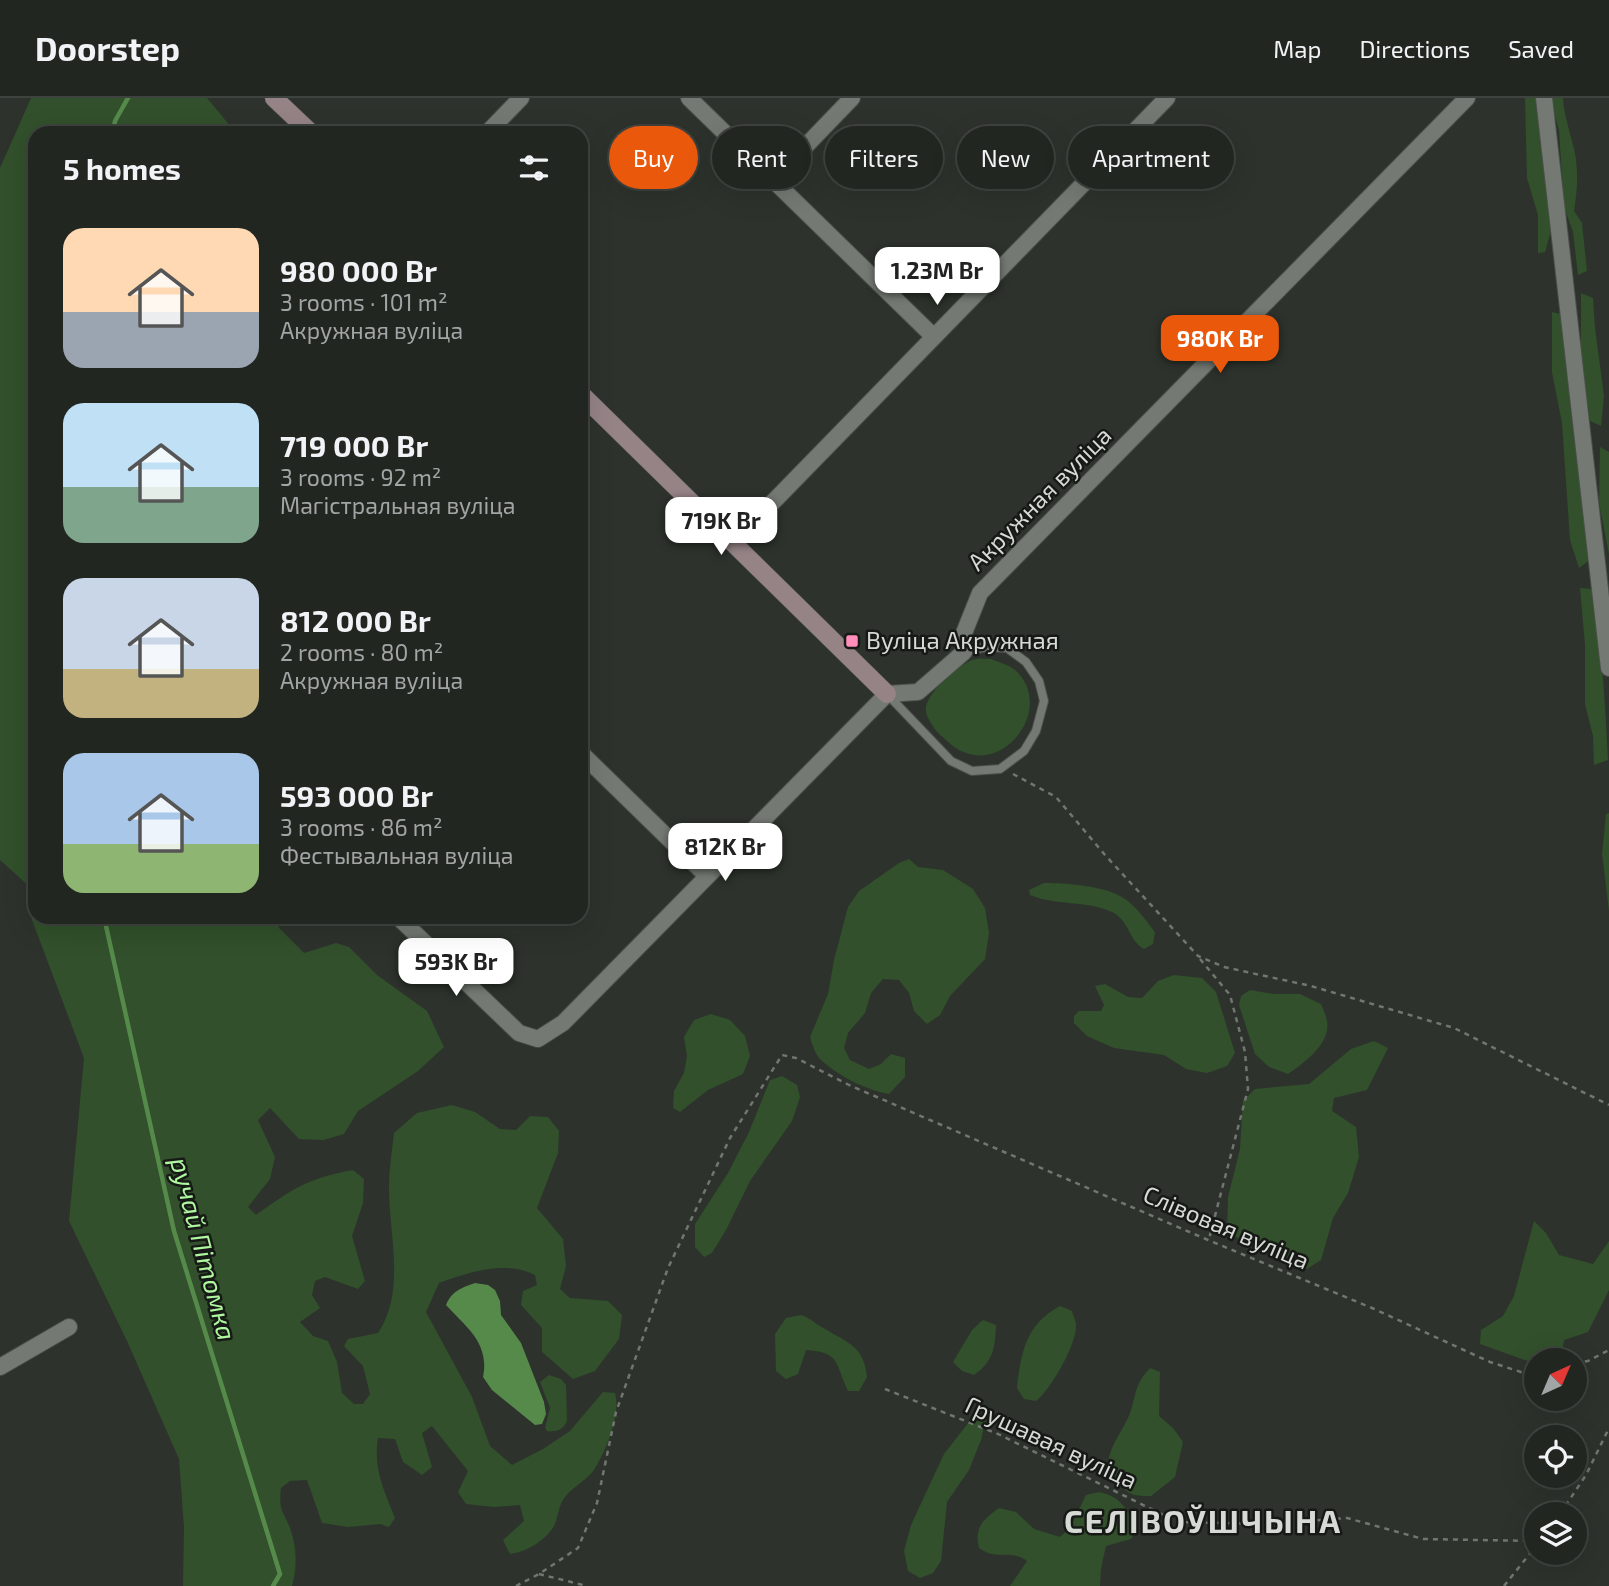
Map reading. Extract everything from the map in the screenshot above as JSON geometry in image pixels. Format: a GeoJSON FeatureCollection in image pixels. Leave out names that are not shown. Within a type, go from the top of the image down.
{"type":"FeatureCollection","features":[{"type":"Feature","properties":{"kind":"street"},"geometry":{"type":"LineString","coordinates":[[274,98],[304,126]]}},
{"type":"Feature","properties":{"kind":"street"},"geometry":{"type":"LineString","coordinates":[[494,126],[521,98]]}},
{"type":"Feature","properties":{"kind":"street"},"geometry":{"type":"LineString","coordinates":[[689,98],[717,126]]}},
{"type":"Feature","properties":{"kind":"street"},"geometry":{"type":"LineString","coordinates":[[811,140],[852,98]]}},
{"type":"Feature","properties":{"kind":"street"},"geometry":{"type":"LineString","coordinates":[[734,542],[1167,98]]}},
{"type":"Feature","properties":{"kind":"street","name":"Акружная вуліца"},"geometry":{"type":"LineString","coordinates":[[964,652],[964,632],[980,593],[1467,98]]}},
{"type":"Feature","properties":{"kind":"street"},"geometry":{"type":"LineString","coordinates":[[1544,98],[1609,668]]}},
{"type":"Feature","properties":{"kind":"street"},"geometry":{"type":"LineString","coordinates":[[781,189],[934,337]]}},
{"type":"Feature","properties":{"kind":"street"},"geometry":{"type":"LineString","coordinates":[[588,401],[887,694]]}},
{"type":"Feature","properties":{"kind":"street"},"geometry":{"type":"LineString","coordinates":[[405,924],[519,1033],[538,1039],[563,1023],[887,694],[918,692],[964,652]]}},
{"type":"Feature","properties":{"kind":"street"},"geometry":{"type":"LineString","coordinates":[[588,760],[706,875]]}},
{"type":"Feature","properties":{"kind":"street"},"geometry":{"type":"LineString","coordinates":[[0,1367],[69,1326]]}},
{"type":"Feature","properties":{"kind":"lane"},"geometry":{"type":"LineString","coordinates":[[887,694],[951,761],[972,771],[1000,769],[1024,751],[1036,732],[1044,701],[1040,681],[1026,662],[1007,648],[964,652]]}},
{"type":"Feature","properties":{"kind":"path"},"geometry":{"type":"LineString","coordinates":[[1000,769],[1056,797],[1230,995],[1245,1052],[1248,1089],[1208,1240]]}},
{"type":"Feature","properties":{"kind":"path"},"geometry":{"type":"LineString","coordinates":[[1198,956],[1224,967],[1311,986],[1454,1028],[1609,1105]]}},
{"type":"Feature","properties":{"kind":"path","name":"Слівовая вуліца"},"geometry":{"type":"LineString","coordinates":[[539,1574],[578,1548],[597,1503],[616,1412],[668,1268],[730,1138],[782,1055],[796,1058],[903,1109],[1372,1308],[1490,1362],[1524,1371]]}},
{"type":"Feature","properties":{"kind":"path"},"geometry":{"type":"LineString","coordinates":[[1587,1361],[1609,1350]]}},
{"type":"Feature","properties":{"kind":"path","name":"Грушавая вуліца"},"geometry":{"type":"LineString","coordinates":[[885,1389],[998,1434],[1178,1522],[1266,1524],[1347,1518],[1423,1539],[1524,1541]]}},
{"type":"Feature","properties":{"kind":"path"},"geometry":{"type":"LineString","coordinates":[[1568,1502],[1586,1475],[1609,1427]]}},
{"type":"Feature","properties":{"kind":"path"},"geometry":{"type":"LineString","coordinates":[[1504,1586],[1524,1561]]}},
{"type":"Feature","properties":{"kind":"path"},"geometry":{"type":"LineString","coordinates":[[516,1586],[539,1574],[587,1586]]}},
{"type":"Feature","properties":{"kind":"shaded area"},"geometry":{"type":"Polygon","coordinates":[[[31,98],[207,98],[230,126],[28,126],[28,885],[0,860],[0,168],[31,98]]]}},
{"type":"Feature","properties":{"kind":"shaded area"},"geometry":{"type":"Polygon","coordinates":[[[1525,98],[1535,98],[1539,113],[1552,227],[1545,252],[1538,253],[1538,215],[1527,178],[1525,98]]]}},
{"type":"Feature","properties":{"kind":"shaded area"},"geometry":{"type":"Polygon","coordinates":[[[1550,98],[1563,98],[1576,158],[1574,211],[1582,223],[1587,271],[1578,275],[1573,232],[1564,207],[1559,130],[1550,98]]]}},
{"type":"Feature","properties":{"kind":"shaded area"},"geometry":{"type":"Polygon","coordinates":[[[1581,293],[1593,298],[1604,396],[1601,426],[1590,421],[1581,365],[1581,293]]]}},
{"type":"Feature","properties":{"kind":"shaded area"},"geometry":{"type":"Polygon","coordinates":[[[1552,312],[1564,315],[1570,404],[1591,559],[1579,568],[1570,540],[1562,423],[1552,372],[1552,312]]]}},
{"type":"Feature","properties":{"kind":"shaded area"},"geometry":{"type":"Polygon","coordinates":[[[1600,447],[1609,452],[1609,554],[1599,503],[1600,447]]]}},
{"type":"Feature","properties":{"kind":"shaded area"},"geometry":{"type":"Polygon","coordinates":[[[1580,588],[1592,589],[1603,674],[1608,760],[1594,765],[1593,736],[1585,704],[1585,645],[1580,588]]]}},
{"type":"Feature","properties":{"kind":"shaded area"},"geometry":{"type":"Polygon","coordinates":[[[991,659],[1019,674],[1028,690],[1030,708],[1024,725],[1014,740],[1000,750],[983,755],[965,753],[936,730],[929,721],[926,705],[935,690],[964,664],[972,660],[991,659]]]}},
{"type":"Feature","properties":{"kind":"shaded area"},"geometry":{"type":"Polygon","coordinates":[[[1609,813],[1609,911],[1602,854],[1606,814],[1609,813]]]}},
{"type":"Feature","properties":{"kind":"shaded area"},"geometry":{"type":"Polygon","coordinates":[[[909,859],[918,867],[943,870],[973,889],[985,908],[989,933],[985,959],[950,996],[940,1015],[927,1024],[914,1011],[909,993],[899,980],[883,979],[871,993],[865,1013],[848,1033],[844,1048],[850,1060],[869,1069],[881,1064],[891,1054],[905,1058],[905,1077],[889,1094],[861,1085],[834,1070],[819,1058],[810,1037],[828,994],[848,907],[859,891],[909,859]]]}},
{"type":"Feature","properties":{"kind":"shaded area"},"geometry":{"type":"Polygon","coordinates":[[[1044,883],[1086,886],[1108,891],[1125,899],[1155,932],[1153,944],[1144,949],[1135,941],[1118,916],[1102,908],[1051,901],[1030,895],[1029,890],[1044,883]]]}},
{"type":"Feature","properties":{"kind":"shaded area"},"geometry":{"type":"Polygon","coordinates":[[[34,924],[278,924],[304,953],[336,943],[349,947],[377,975],[427,1011],[444,1047],[418,1071],[358,1111],[344,1134],[323,1140],[299,1139],[270,1108],[258,1120],[275,1157],[270,1179],[248,1207],[256,1215],[291,1191],[324,1177],[353,1170],[364,1179],[363,1203],[352,1236],[365,1281],[358,1289],[325,1277],[315,1281],[312,1295],[320,1308],[300,1322],[313,1336],[328,1341],[337,1362],[342,1393],[354,1404],[363,1404],[370,1394],[363,1366],[344,1346],[348,1339],[378,1333],[387,1317],[392,1299],[394,1263],[389,1188],[394,1133],[417,1113],[452,1105],[475,1112],[500,1129],[516,1130],[530,1116],[548,1117],[559,1131],[558,1153],[537,1208],[563,1239],[566,1266],[560,1289],[570,1298],[608,1301],[622,1315],[619,1339],[595,1371],[573,1379],[542,1352],[542,1328],[521,1305],[523,1291],[537,1285],[535,1275],[512,1268],[487,1269],[439,1283],[426,1312],[472,1397],[490,1446],[512,1465],[570,1431],[603,1392],[615,1393],[614,1422],[603,1453],[594,1470],[566,1496],[554,1526],[540,1541],[510,1554],[503,1540],[524,1521],[520,1505],[494,1507],[466,1504],[458,1492],[468,1471],[432,1426],[422,1433],[432,1467],[422,1475],[403,1462],[395,1439],[378,1438],[378,1469],[395,1518],[389,1527],[380,1524],[348,1527],[322,1523],[307,1480],[290,1481],[281,1488],[280,1502],[294,1545],[292,1586],[183,1586],[184,1527],[179,1459],[127,1341],[69,1221],[84,1058],[34,924]]]}},
{"type":"Feature","properties":{"kind":"shaded area"},"geometry":{"type":"Polygon","coordinates":[[[1174,975],[1202,978],[1216,992],[1235,1053],[1227,1066],[1207,1073],[1186,1069],[1164,1055],[1114,1048],[1087,1036],[1074,1023],[1074,1016],[1079,1011],[1101,1011],[1104,1005],[1095,986],[1105,984],[1128,997],[1142,998],[1158,981],[1174,975]]]}},
{"type":"Feature","properties":{"kind":"shaded area"},"geometry":{"type":"Polygon","coordinates":[[[1250,990],[1273,994],[1300,994],[1321,1004],[1327,1021],[1325,1037],[1315,1052],[1288,1074],[1269,1067],[1255,1054],[1239,1005],[1241,996],[1250,990]]]}},
{"type":"Feature","properties":{"kind":"shaded area"},"geometry":{"type":"Polygon","coordinates":[[[711,1014],[730,1020],[745,1036],[750,1056],[743,1074],[708,1090],[680,1112],[673,1108],[674,1091],[684,1073],[687,1056],[684,1037],[694,1020],[711,1014]]]}},
{"type":"Feature","properties":{"kind":"shaded area"},"geometry":{"type":"Polygon","coordinates":[[[1374,1041],[1388,1048],[1367,1090],[1334,1098],[1332,1111],[1356,1127],[1359,1157],[1348,1193],[1333,1218],[1321,1260],[1307,1269],[1227,1232],[1228,1197],[1240,1149],[1243,1101],[1255,1089],[1309,1084],[1351,1049],[1374,1041]]]}},
{"type":"Feature","properties":{"kind":"shaded area"},"geometry":{"type":"Polygon","coordinates":[[[782,1076],[797,1085],[800,1097],[792,1121],[750,1181],[712,1253],[704,1257],[695,1247],[695,1224],[728,1173],[749,1132],[770,1080],[782,1076]]]}},
{"type":"Feature","properties":{"kind":"shaded area"},"geometry":{"type":"Polygon","coordinates":[[[1534,1221],[1546,1233],[1559,1255],[1593,1264],[1609,1241],[1609,1290],[1588,1332],[1564,1340],[1562,1348],[1524,1348],[1524,1360],[1480,1344],[1481,1330],[1503,1316],[1514,1296],[1534,1221]]]}},
{"type":"Feature","properties":{"kind":"shaded area"},"geometry":{"type":"Polygon","coordinates":[[[475,1283],[488,1285],[495,1290],[500,1301],[501,1315],[521,1343],[544,1402],[546,1414],[542,1424],[535,1425],[492,1390],[483,1377],[483,1354],[480,1345],[446,1305],[451,1296],[475,1283]]]}},
{"type":"Feature","properties":{"kind":"shaded area"},"geometry":{"type":"Polygon","coordinates":[[[1060,1306],[1072,1311],[1076,1325],[1075,1335],[1061,1367],[1042,1395],[1036,1401],[1024,1399],[1017,1388],[1027,1340],[1040,1321],[1060,1306]]]}},
{"type":"Feature","properties":{"kind":"shaded area"},"geometry":{"type":"Polygon","coordinates":[[[801,1315],[848,1342],[858,1352],[867,1377],[859,1391],[848,1391],[835,1361],[825,1353],[817,1351],[806,1350],[798,1374],[786,1379],[776,1371],[775,1334],[786,1318],[801,1315]]]}},
{"type":"Feature","properties":{"kind":"shaded area"},"geometry":{"type":"Polygon","coordinates":[[[983,1320],[996,1325],[995,1341],[989,1360],[974,1375],[962,1371],[953,1362],[972,1330],[983,1320]]]}},
{"type":"Feature","properties":{"kind":"shaded area"},"geometry":{"type":"Polygon","coordinates":[[[1150,1368],[1160,1372],[1159,1416],[1173,1428],[1183,1442],[1175,1477],[1151,1496],[1141,1496],[1130,1493],[1120,1485],[1112,1474],[1109,1457],[1131,1411],[1138,1387],[1150,1368]]]}},
{"type":"Feature","properties":{"kind":"shaded area"},"geometry":{"type":"Polygon","coordinates":[[[549,1375],[561,1379],[566,1385],[567,1421],[562,1428],[554,1431],[547,1431],[545,1428],[550,1408],[540,1382],[549,1375]]]}},
{"type":"Feature","properties":{"kind":"shaded area"},"geometry":{"type":"Polygon","coordinates":[[[976,1413],[986,1417],[981,1440],[969,1470],[947,1502],[941,1561],[933,1573],[920,1578],[908,1571],[904,1551],[911,1525],[944,1454],[976,1413]]]}},
{"type":"Feature","properties":{"kind":"shaded area"},"geometry":{"type":"Polygon","coordinates":[[[1099,1492],[1113,1497],[1123,1505],[1137,1529],[1131,1539],[1106,1546],[1100,1586],[1010,1586],[1027,1561],[1014,1555],[992,1554],[979,1548],[978,1535],[981,1525],[999,1508],[1016,1512],[1034,1529],[1060,1537],[1070,1528],[1086,1495],[1099,1492]]]}},
{"type":"Feature","properties":{"kind":"waterway","name":"ручай Пітомка"},"geometry":{"type":"LineString","coordinates":[[114,126],[128,98]]}},
{"type":"Feature","properties":{"kind":"waterway","name":"ручай Пітомка"},"geometry":{"type":"LineString","coordinates":[[106,924],[174,1231],[280,1574],[273,1586]]}},
{"type":"Feature","properties":{"kind":"place","name":"Вуліца Акружная"},"geometry":{"type":"Point","coordinates":[852,641]}},
{"type":"Feature","properties":{"kind":"district","name":"СЕЛІВОЎШЧЫНА"},"geometry":{"type":"Point","coordinates":[1203,1522]}}]}
